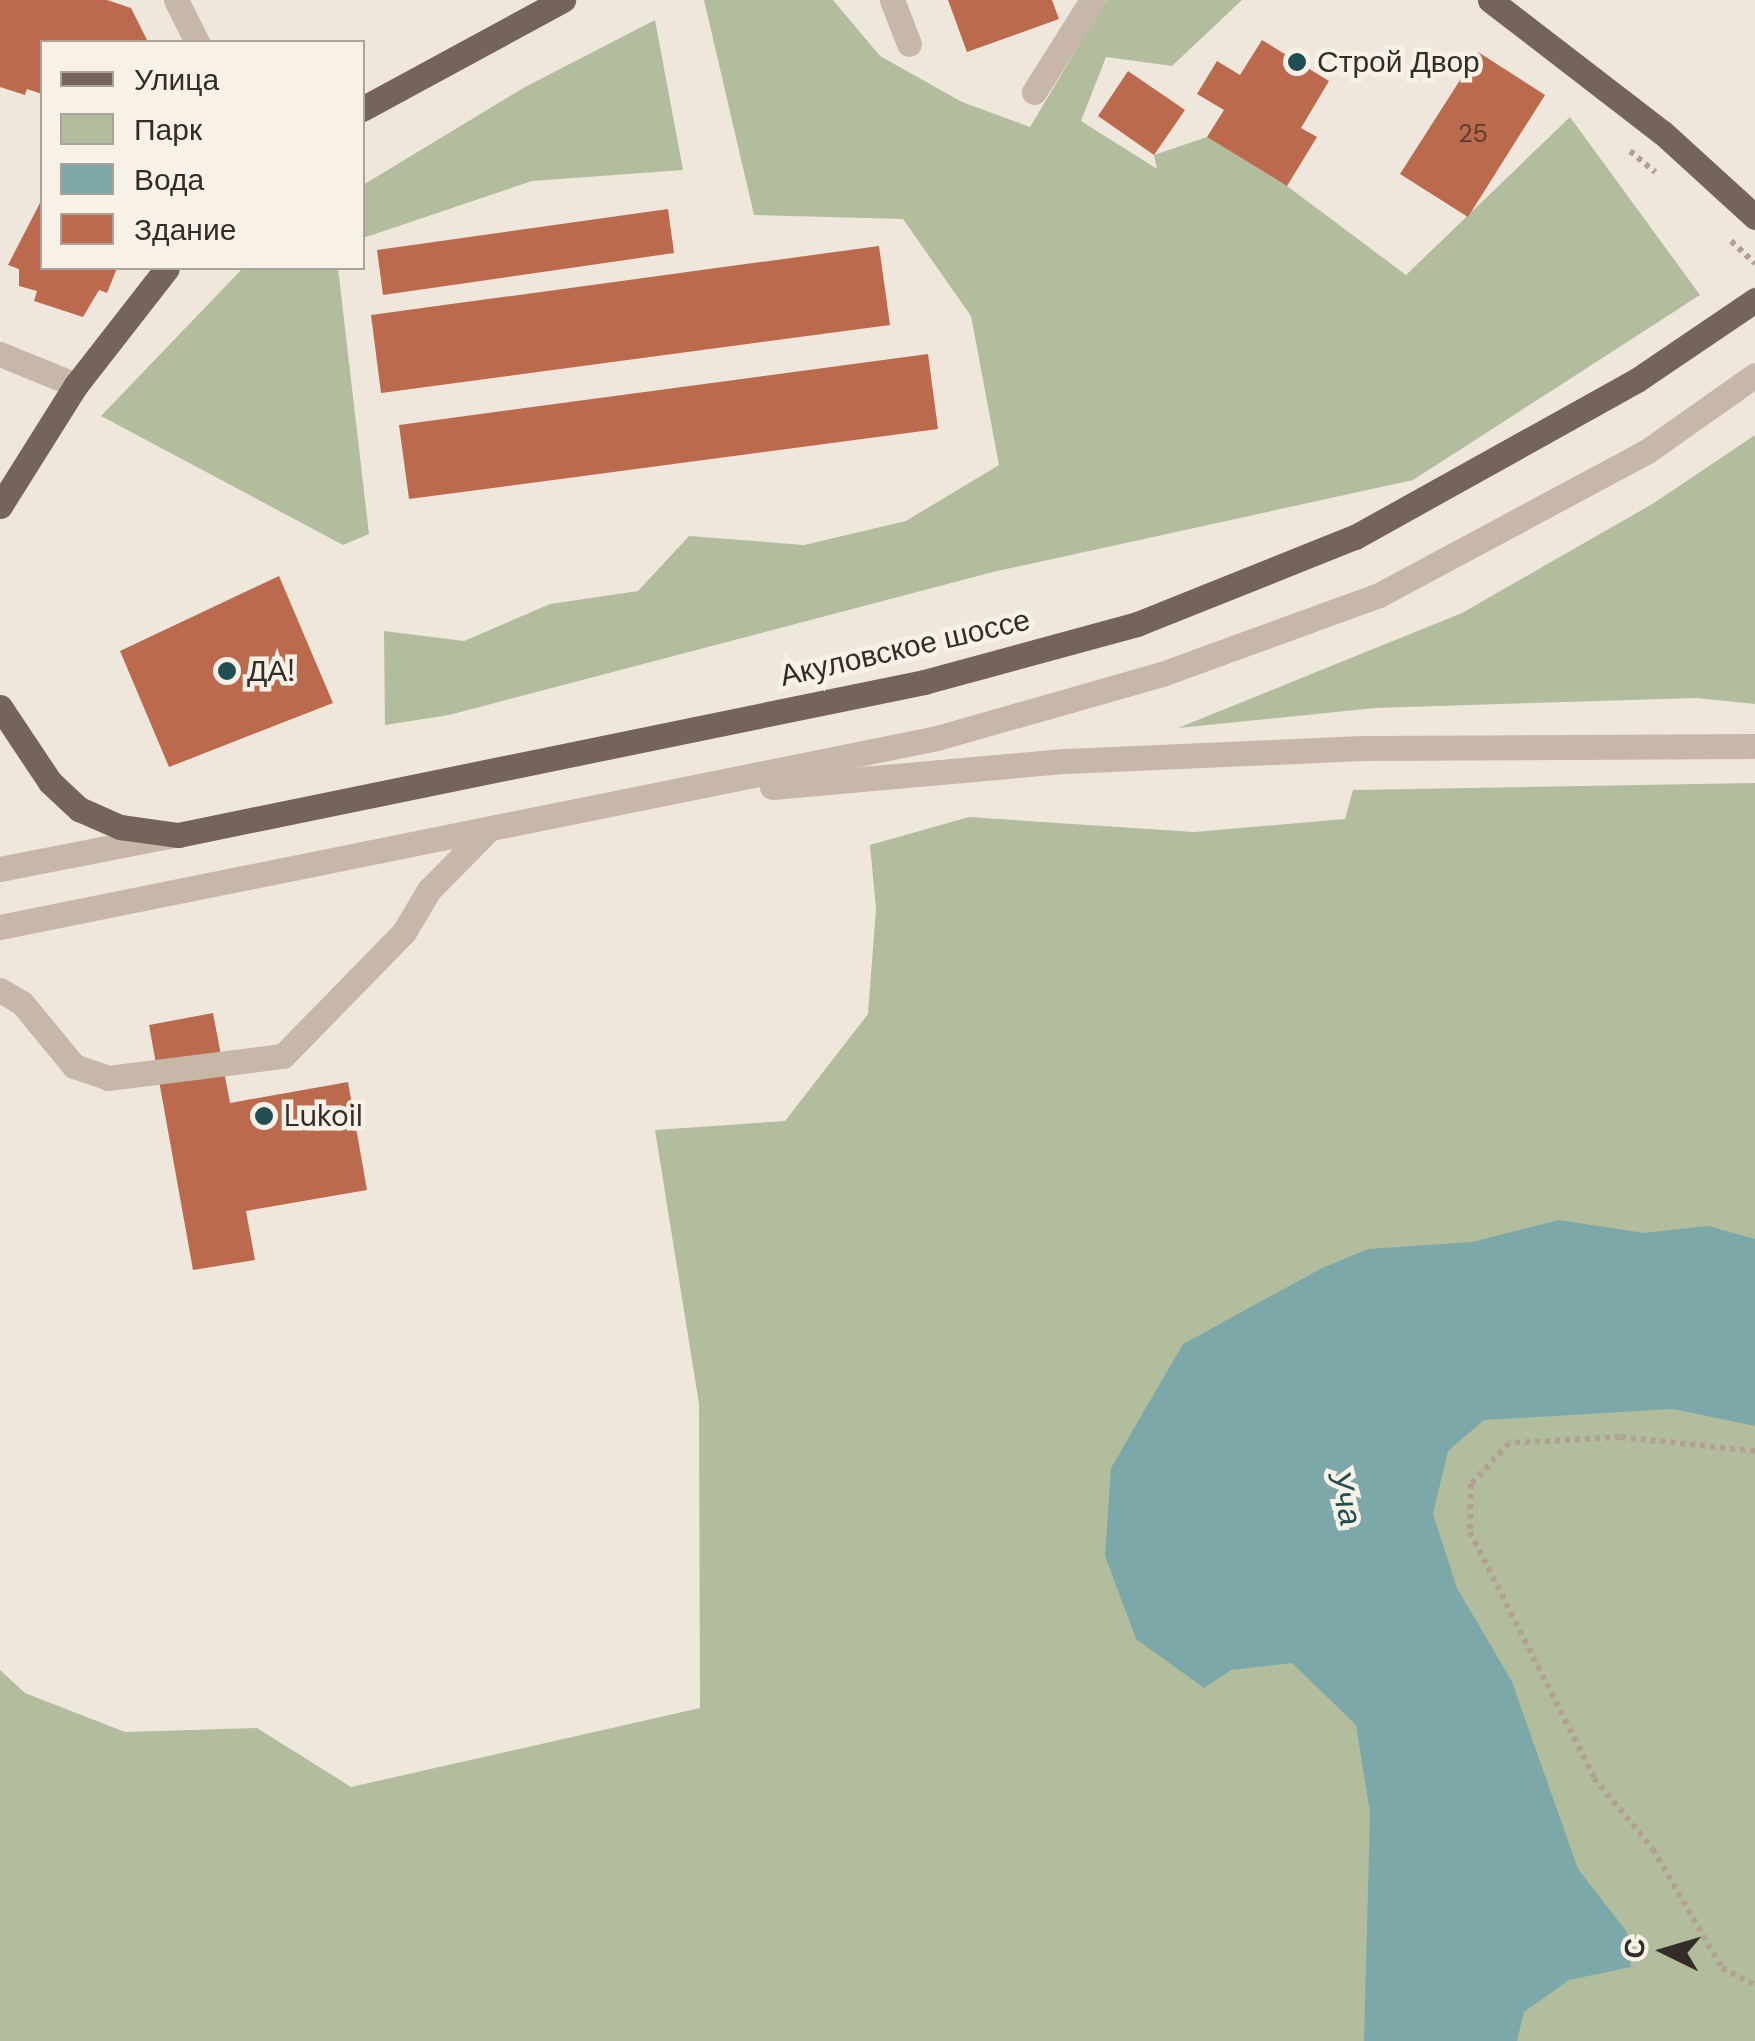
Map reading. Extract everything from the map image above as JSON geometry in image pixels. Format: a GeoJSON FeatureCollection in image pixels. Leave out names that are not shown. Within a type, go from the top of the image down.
{"type":"FeatureCollection","features":[{"type":"Feature","properties":{"kind":"main road"},"geometry":{"type":"LineString","coordinates":[[365,107],[562,0]]}},
{"type":"Feature","properties":{"kind":"main road"},"geometry":{"type":"LineString","coordinates":[[1490,0],[1663,133],[1755,216]]}},
{"type":"Feature","properties":{"kind":"main road"},"geometry":{"type":"LineString","coordinates":[[0,506],[76,385],[165,270]]}},
{"type":"Feature","properties":{"kind":"main road","name":"Акуловское шоссе"},"geometry":{"type":"LineString","coordinates":[[178,834],[924,682],[1136,624],[1355,537],[1637,380],[1755,300]]}},
{"type":"Feature","properties":{"kind":"main road"},"geometry":{"type":"LineString","coordinates":[[0,707],[50,782],[79,809],[120,827],[178,834]]}},
{"type":"Feature","properties":{"kind":"street"},"geometry":{"type":"LineString","coordinates":[[176,0],[195,40]]}},
{"type":"Feature","properties":{"kind":"street"},"geometry":{"type":"LineString","coordinates":[[892,0],[908,44]]}},
{"type":"Feature","properties":{"kind":"street"},"geometry":{"type":"LineString","coordinates":[[1034,92],[1092,0]]}},
{"type":"Feature","properties":{"kind":"street"},"geometry":{"type":"LineString","coordinates":[[0,354],[76,385]]}},
{"type":"Feature","properties":{"kind":"street"},"geometry":{"type":"LineString","coordinates":[[0,927],[937,738],[1162,674],[1379,595],[1646,452],[1755,374]]}},
{"type":"Feature","properties":{"kind":"street"},"geometry":{"type":"LineString","coordinates":[[652,797],[1066,761],[1363,748],[1755,746]]}},
{"type":"Feature","properties":{"kind":"street"},"geometry":{"type":"LineString","coordinates":[[0,990],[22,1003],[74,1066],[108,1078],[284,1056],[404,932],[429,890],[489,830]]}},
{"type":"Feature","properties":{"kind":"street","name":"Акуловское шоссе"},"geometry":{"type":"LineString","coordinates":[[0,869],[178,834]]}},
{"type":"Feature","properties":{"kind":"path"},"geometry":{"type":"LineString","coordinates":[[1755,1451],[1620,1436],[1510,1443],[1472,1484],[1470,1532],[1594,1778],[1652,1849],[1722,1968],[1755,1985]]}},
{"type":"Feature","properties":{"kind":"green space"},"geometry":{"type":"Polygon","coordinates":[[[704,0],[833,0],[880,56],[962,102],[1030,127],[1106,0],[1242,0],[1172,66],[1106,57],[1081,121],[1157,169],[1154,155],[1207,137],[1287,186],[1406,275],[1570,117],[1700,295],[1413,480],[993,572],[449,715],[385,725],[384,631],[464,641],[550,604],[638,591],[689,536],[804,545],[906,521],[999,465],[971,316],[903,219],[754,215],[704,0]]]}},
{"type":"Feature","properties":{"kind":"green space"},"geometry":{"type":"Polygon","coordinates":[[[655,20],[683,170],[532,181],[365,237],[365,184],[525,87],[655,20]]]}},
{"type":"Feature","properties":{"kind":"green space"},"geometry":{"type":"Polygon","coordinates":[[[241,270],[338,270],[369,534],[343,545],[101,416],[241,270]]]}},
{"type":"Feature","properties":{"kind":"green space"},"geometry":{"type":"Polygon","coordinates":[[[1755,435],[1755,704],[1697,698],[1375,708],[1178,728],[1462,613],[1654,503],[1755,435]]]}},
{"type":"Feature","properties":{"kind":"green space"},"geometry":{"type":"Polygon","coordinates":[[[1755,783],[1755,2041],[0,2041],[0,1670],[25,1693],[125,1732],[257,1728],[351,1787],[700,1708],[699,1404],[655,1130],[785,1121],[868,1014],[876,909],[870,845],[969,817],[1194,832],[1345,819],[1353,790],[1755,783]]]}},
{"type":"Feature","properties":{"kind":"water","name":"Уча"},"geometry":{"type":"Polygon","coordinates":[[[1559,1220],[1644,1233],[1708,1226],[1755,1239],[1755,1426],[1673,1409],[1484,1420],[1448,1451],[1433,1514],[1457,1588],[1512,1682],[1578,1869],[1627,1932],[1631,1967],[1569,1980],[1524,2012],[1517,2041],[1364,2041],[1370,1813],[1356,1725],[1292,1663],[1231,1670],[1204,1688],[1136,1639],[1105,1556],[1111,1468],[1183,1344],[1322,1268],[1368,1249],[1472,1242],[1559,1220]]]}},
{"type":"Feature","properties":{"kind":"building"},"geometry":{"type":"Polygon","coordinates":[[[0,0],[107,0],[131,8],[147,40],[40,40],[40,93],[27,89],[25,95],[0,87],[0,0]]]}},
{"type":"Feature","properties":{"kind":"building"},"geometry":{"type":"Polygon","coordinates":[[[948,0],[1052,0],[1059,19],[967,52],[948,0]]]}},
{"type":"Feature","properties":{"kind":"building"},"geometry":{"type":"Polygon","coordinates":[[[1262,40],[1329,81],[1301,128],[1317,137],[1287,186],[1207,137],[1224,110],[1197,94],[1217,61],[1240,75],[1262,40]]]}},
{"type":"Feature","properties":{"kind":"building"},"geometry":{"type":"Polygon","coordinates":[[[1478,52],[1545,95],[1468,217],[1400,174],[1478,52]]]}},
{"type":"Feature","properties":{"kind":"building"},"geometry":{"type":"Polygon","coordinates":[[[1128,71],[1185,110],[1154,155],[1098,116],[1128,71]]]}},
{"type":"Feature","properties":{"kind":"building"},"geometry":{"type":"Polygon","coordinates":[[[40,203],[40,270],[116,270],[107,293],[99,290],[83,317],[34,301],[37,291],[19,286],[19,269],[8,265],[40,203]]]}},
{"type":"Feature","properties":{"kind":"building"},"geometry":{"type":"Polygon","coordinates":[[[668,209],[674,253],[383,295],[377,250],[668,209]]]}},
{"type":"Feature","properties":{"kind":"building"},"geometry":{"type":"Polygon","coordinates":[[[879,246],[890,325],[381,393],[371,315],[879,246]]]}},
{"type":"Feature","properties":{"kind":"building"},"geometry":{"type":"Polygon","coordinates":[[[928,354],[938,429],[409,499],[399,425],[928,354]]]}},
{"type":"Feature","properties":{"kind":"building"},"geometry":{"type":"Polygon","coordinates":[[[279,576],[333,703],[169,767],[120,651],[279,576]]]}},
{"type":"Feature","properties":{"kind":"building"},"geometry":{"type":"Polygon","coordinates":[[[213,1013],[230,1103],[348,1082],[367,1190],[246,1211],[255,1260],[193,1270],[149,1025],[213,1013]]]}},
{"type":"Feature","properties":{"kind":"place","name":"Строй Двор"},"geometry":{"type":"Point","coordinates":[1297,62]}},
{"type":"Feature","properties":{"kind":"place","name":"ДА!"},"geometry":{"type":"Point","coordinates":[227,671]}},
{"type":"Feature","properties":{"kind":"place","name":"Lukoil"},"geometry":{"type":"Point","coordinates":[264,1116]}}]}
